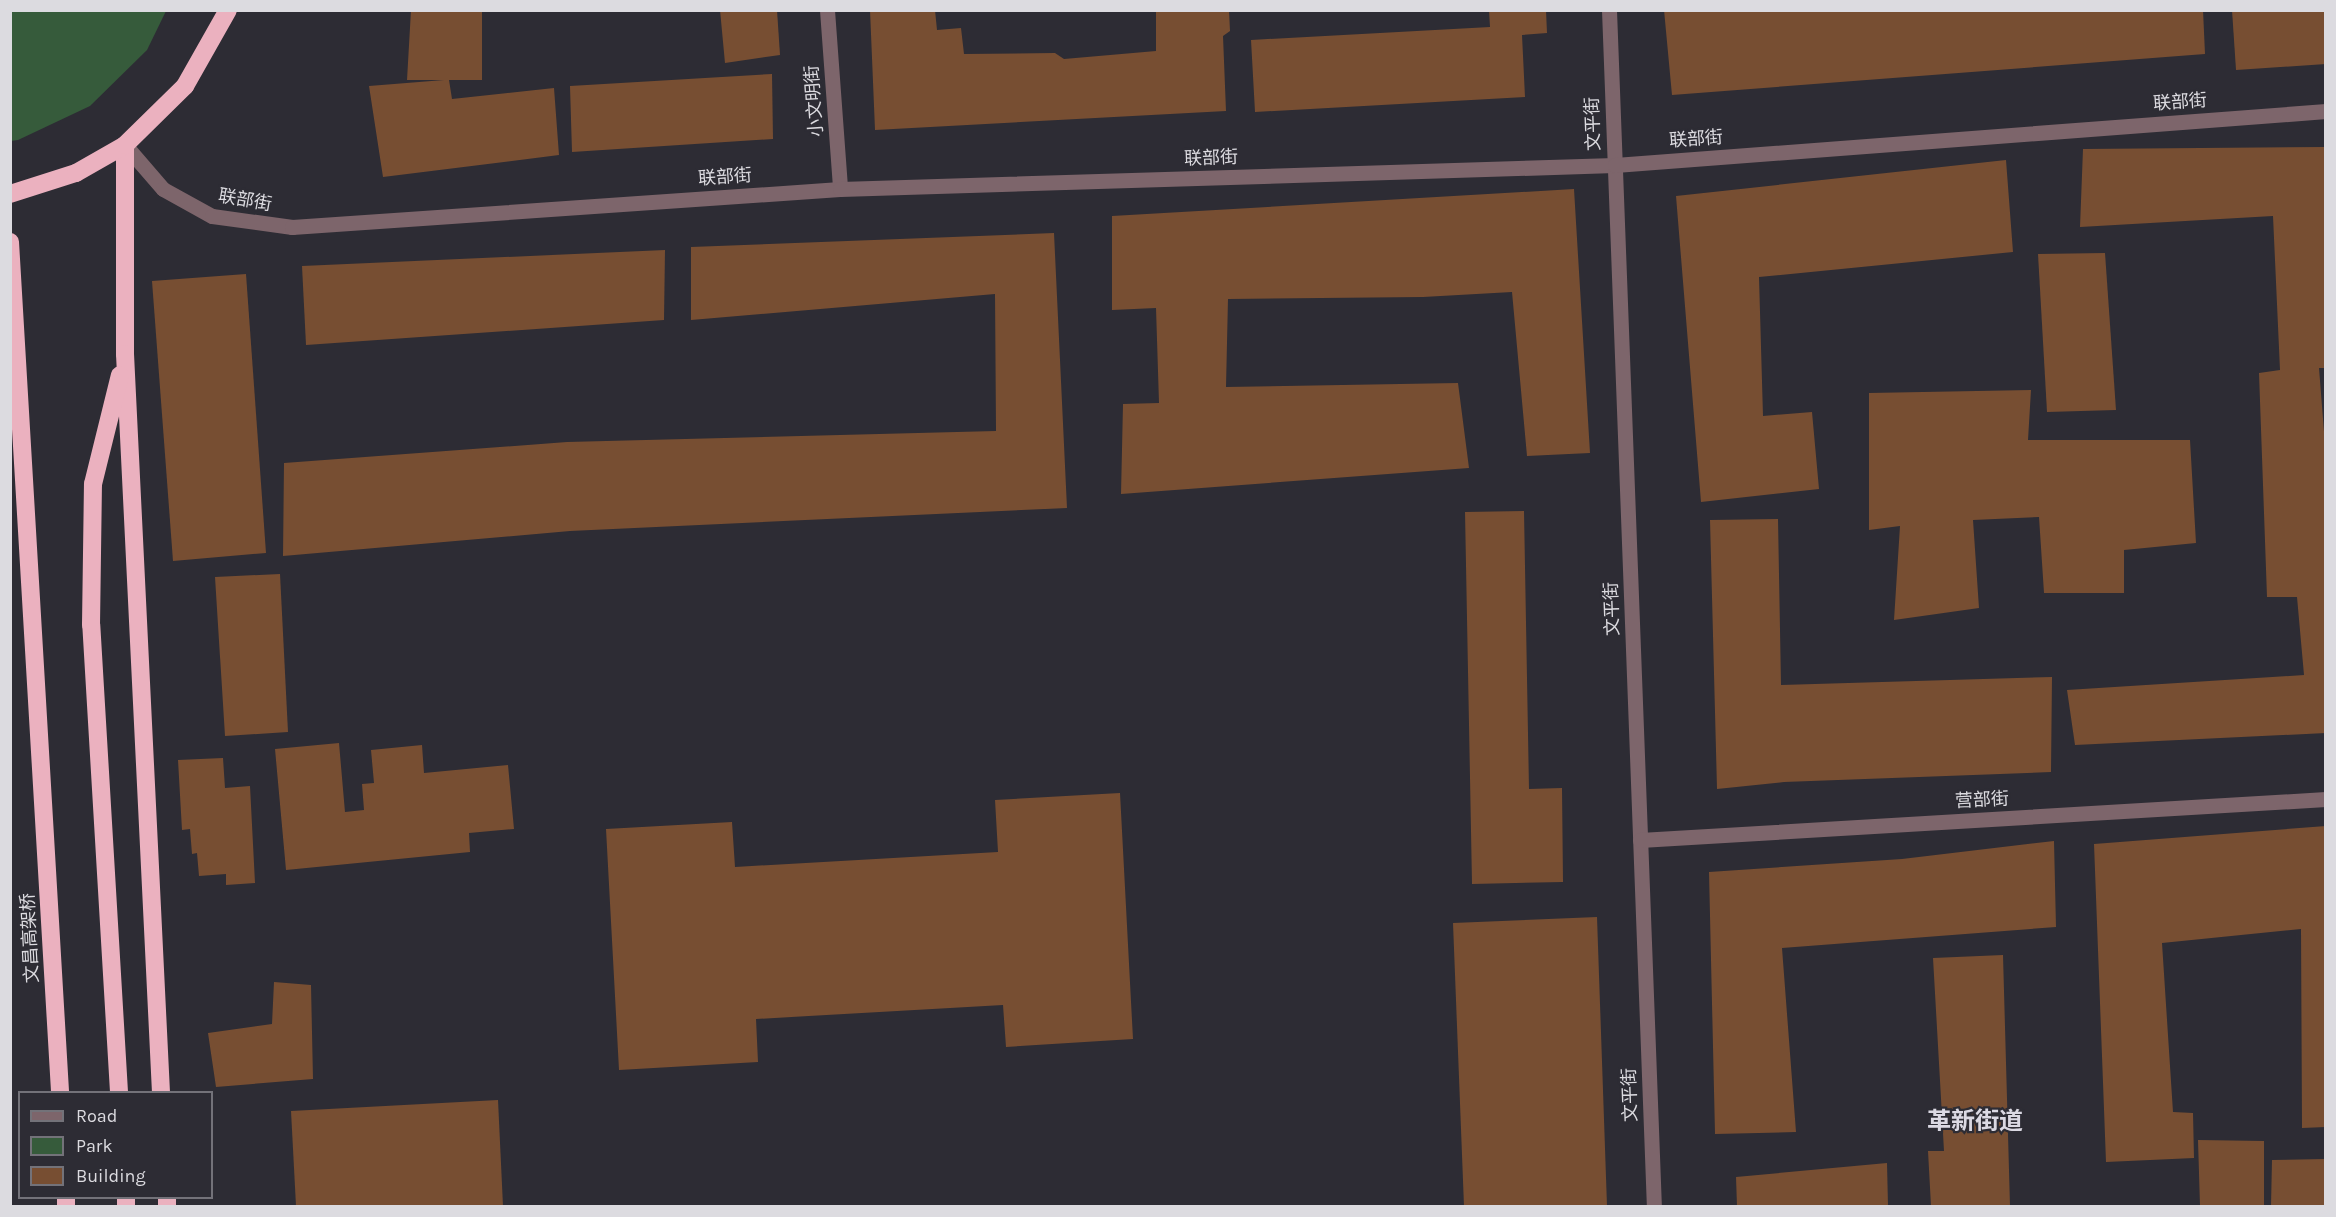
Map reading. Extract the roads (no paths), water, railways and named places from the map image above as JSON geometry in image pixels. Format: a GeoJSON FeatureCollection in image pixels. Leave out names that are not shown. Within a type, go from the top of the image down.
{"type":"FeatureCollection","features":[{"type":"Feature","properties":{"kind":"highway"},"geometry":{"type":"LineString","coordinates":[[10,194],[76,173],[125,145],[185,86],[228,10]]}},
{"type":"Feature","properties":{"kind":"highway"},"geometry":{"type":"LineString","coordinates":[[125,145],[125,354],[161,1091]]}},
{"type":"Feature","properties":{"kind":"highway","name":"文昌高架桥"},"geometry":{"type":"LineString","coordinates":[[10,242],[60,1091]]}},
{"type":"Feature","properties":{"kind":"highway"},"geometry":{"type":"LineString","coordinates":[[119,1091],[91,625],[93,484],[125,354]]}},
{"type":"Feature","properties":{"kind":"street","name":"小文明街"},"geometry":{"type":"LineString","coordinates":[[827,10],[840,189]]}},
{"type":"Feature","properties":{"kind":"street","name":"文平街"},"geometry":{"type":"LineString","coordinates":[[1609,10],[1654,1206]]}},
{"type":"Feature","properties":{"kind":"street","name":"联部街"},"geometry":{"type":"LineString","coordinates":[[125,145],[163,189],[213,216],[292,227],[840,189],[1615,165],[2325,111]]}},
{"type":"Feature","properties":{"kind":"street","name":"营部街"},"geometry":{"type":"LineString","coordinates":[[1640,840],[2325,799]]}},
{"type":"Feature","properties":{"kind":"district","name":"革新街道"},"geometry":{"type":"Point","coordinates":[1975,1122]}}]}
